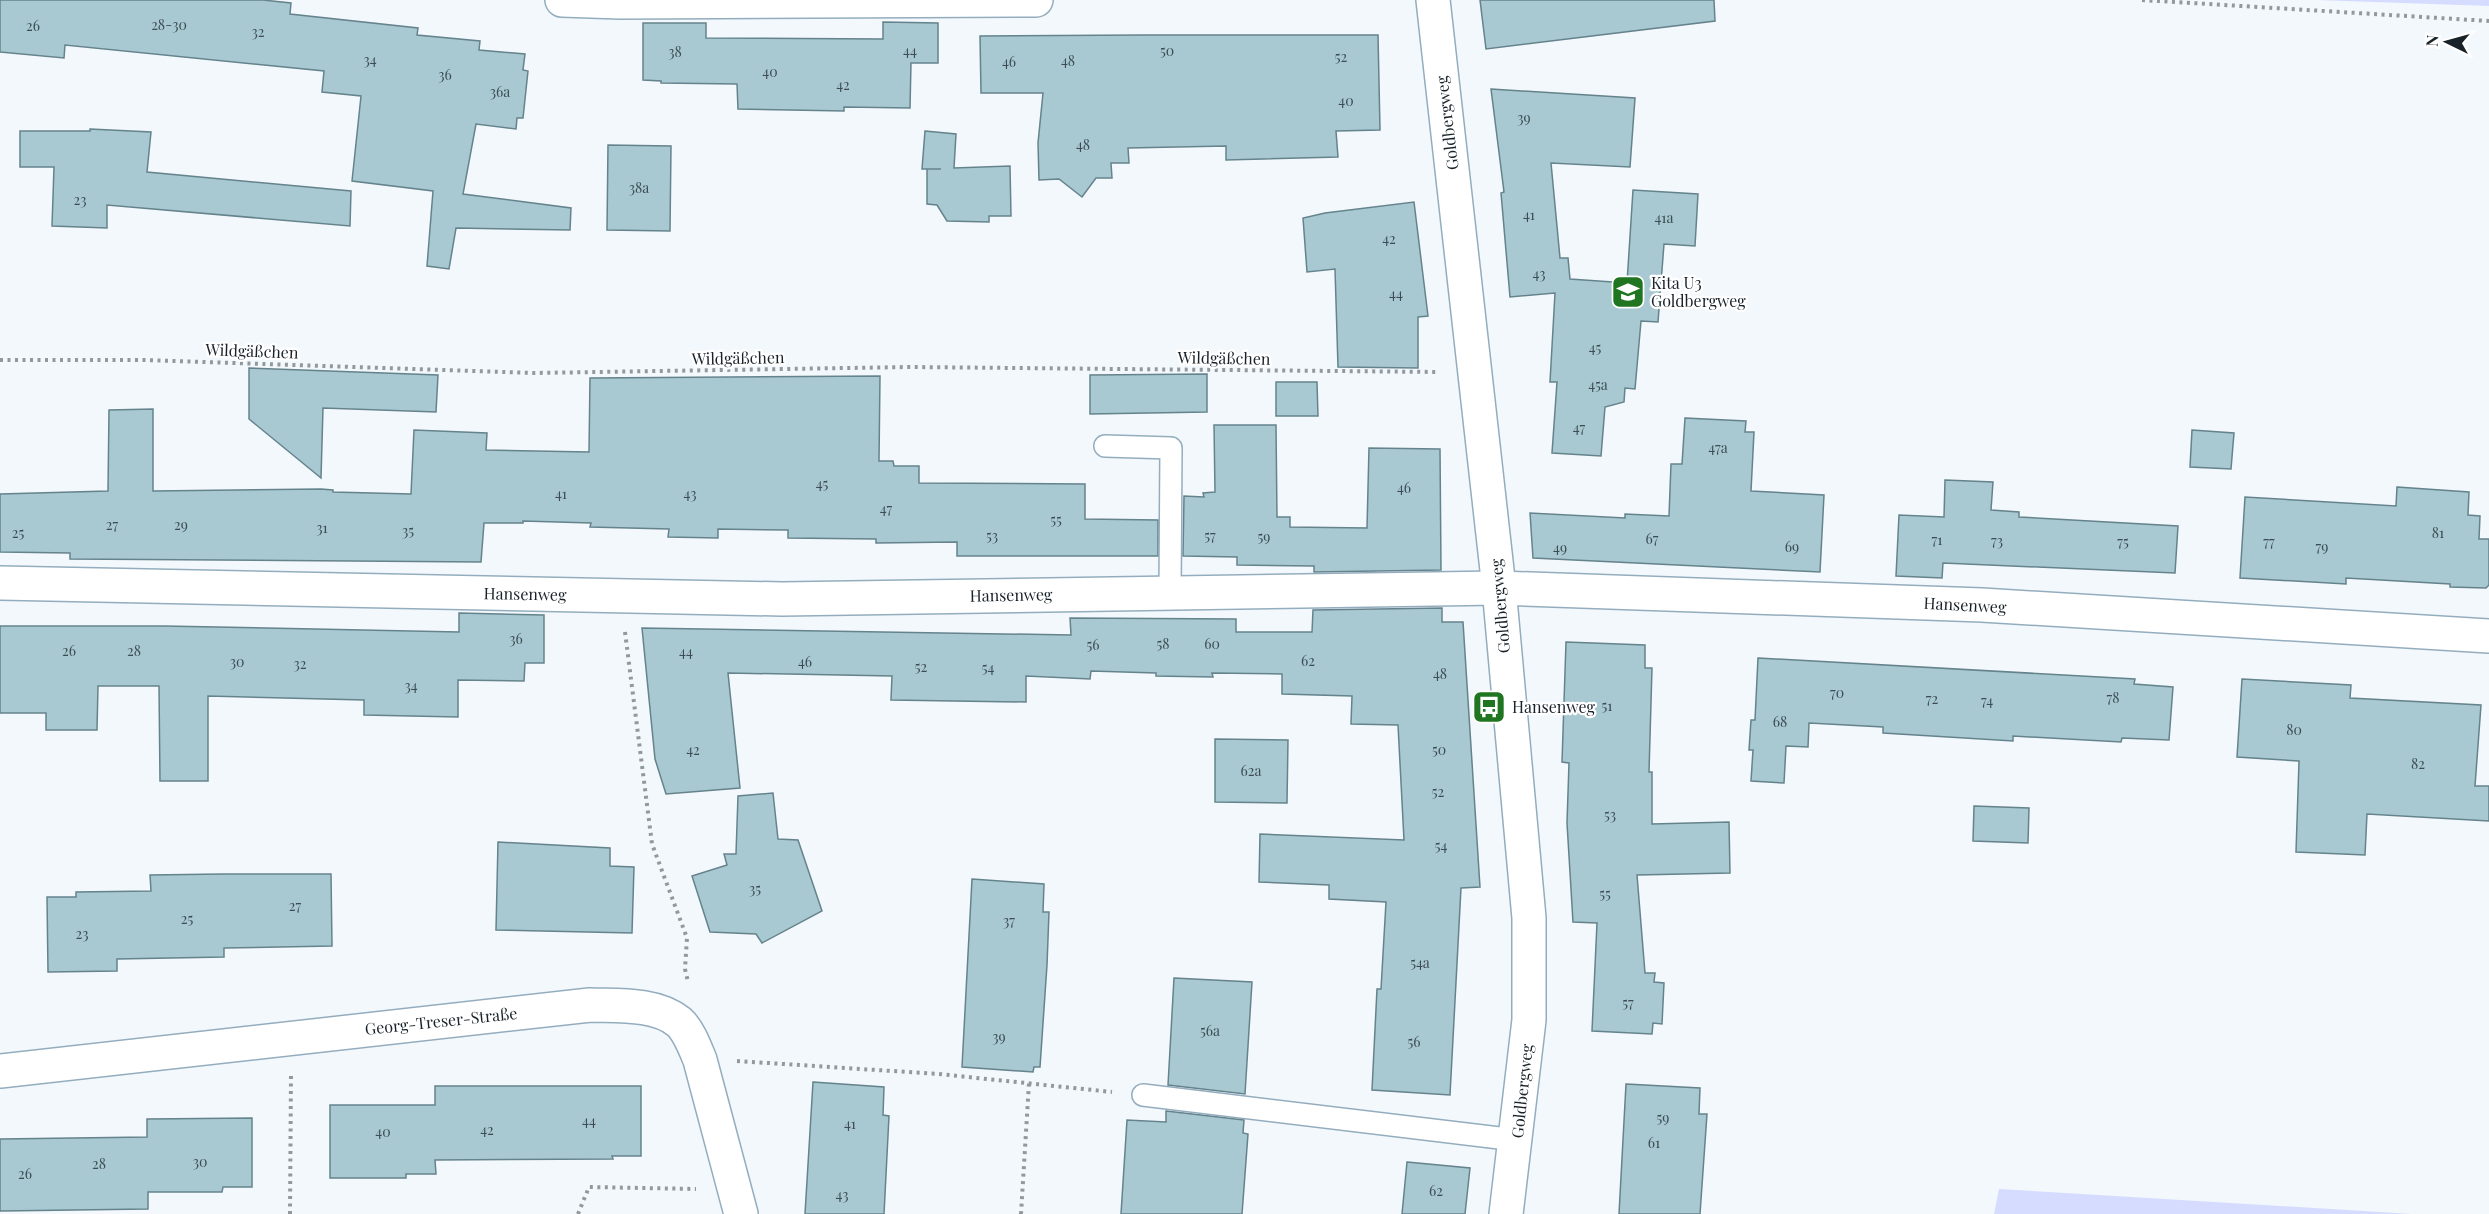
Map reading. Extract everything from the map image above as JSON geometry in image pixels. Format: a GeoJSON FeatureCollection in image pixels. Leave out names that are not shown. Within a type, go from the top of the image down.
{"type":"FeatureCollection","features":[{"type":"Feature","properties":{"kind":"street"},"geometry":{"type":"LineString","coordinates":[[562,0],[620,2],[1036,0]]}},
{"type":"Feature","properties":{"kind":"street","name":"Goldbergweg"},"geometry":{"type":"LineString","coordinates":[[1433,0],[1499,588],[1528,918],[1529,1020],[1506,1214]]}},
{"type":"Feature","properties":{"kind":"street","name":"Hansenweg"},"geometry":{"type":"LineString","coordinates":[[0,583],[782,599],[1499,588],[1982,605],[2489,636]]}},
{"type":"Feature","properties":{"kind":"street","name":"Georg-Treser-Straße"},"geometry":{"type":"LineString","coordinates":[[0,1071],[590,1005],[661,1012],[679,1023],[690,1038],[700,1060],[738,1202]]}},
{"type":"Feature","properties":{"kind":"lane"},"geometry":{"type":"LineString","coordinates":[[1105,446],[1172,448],[1170,593]]}},
{"type":"Feature","properties":{"kind":"lane"},"geometry":{"type":"LineString","coordinates":[[1143,1095],[1516,1140]]}},
{"type":"Feature","properties":{"kind":"path"},"geometry":{"type":"LineString","coordinates":[[2142,0],[2489,21]]}},
{"type":"Feature","properties":{"kind":"path","name":"Wildgäßchen"},"geometry":{"type":"LineString","coordinates":[[0,360],[145,360],[534,373],[910,367],[1476,373]]}},
{"type":"Feature","properties":{"kind":"path"},"geometry":{"type":"LineString","coordinates":[[621,596],[652,844],[687,938],[685,969],[689,988]]}},
{"type":"Feature","properties":{"kind":"path"},"geometry":{"type":"LineString","coordinates":[[290,1214],[291,1037]]}},
{"type":"Feature","properties":{"kind":"path"},"geometry":{"type":"LineString","coordinates":[[736,1061],[939,1074],[1143,1095]]}},
{"type":"Feature","properties":{"kind":"path"},"geometry":{"type":"LineString","coordinates":[[1021,1214],[1029,1083]]}},
{"type":"Feature","properties":{"kind":"path"},"geometry":{"type":"LineString","coordinates":[[579,1214],[589,1187],[738,1202]]}},
{"type":"Feature","properties":{"kind":"shaded area"},"geometry":{"type":"Polygon","coordinates":[[[2316,0],[2489,0],[2489,6],[2316,0]]]}},
{"type":"Feature","properties":{"kind":"shaded area"},"geometry":{"type":"Polygon","coordinates":[[[1999,1189],[2412,1214],[1994,1214],[1999,1189]]]}},
{"type":"Feature","properties":{"kind":"building"},"geometry":{"type":"Polygon","coordinates":[[[0,0],[263,0],[291,3],[290,14],[418,28],[417,35],[480,41],[479,50],[525,54],[523,70],[528,71],[523,118],[517,118],[516,129],[476,124],[463,194],[571,208],[570,230],[456,228],[449,269],[427,266],[433,191],[352,181],[361,96],[322,92],[324,71],[65,45],[64,58],[0,52],[0,0]]]}},
{"type":"Feature","properties":{"kind":"building"},"geometry":{"type":"Polygon","coordinates":[[[1480,0],[1714,0],[1715,21],[1486,49],[1480,0]]]}},
{"type":"Feature","properties":{"kind":"building"},"geometry":{"type":"Polygon","coordinates":[[[883,22],[938,23],[938,63],[911,63],[910,108],[844,107],[844,111],[738,109],[737,84],[661,83],[661,81],[643,80],[643,23],[706,23],[706,38],[883,39],[883,22]]]}},
{"type":"Feature","properties":{"kind":"building"},"geometry":{"type":"Polygon","coordinates":[[[1378,35],[1380,130],[1336,131],[1338,157],[1226,160],[1226,146],[1128,148],[1129,163],[1111,163],[1112,178],[1096,178],[1082,197],[1059,179],[1039,180],[1038,143],[1043,93],[981,93],[980,36],[1378,35]]]}},
{"type":"Feature","properties":{"kind":"building"},"geometry":{"type":"Polygon","coordinates":[[[1491,89],[1635,98],[1630,167],[1551,163],[1560,258],[1568,258],[1570,279],[1627,283],[1633,190],[1698,194],[1695,246],[1664,244],[1658,322],[1641,321],[1635,389],[1625,388],[1624,402],[1605,407],[1601,456],[1552,453],[1557,382],[1550,382],[1555,293],[1510,297],[1501,193],[1504,192],[1491,89]]]}},
{"type":"Feature","properties":{"kind":"building"},"geometry":{"type":"Polygon","coordinates":[[[90,129],[151,132],[147,172],[351,191],[350,226],[107,205],[107,228],[52,226],[54,167],[20,167],[20,131],[90,131],[90,129]]]}},
{"type":"Feature","properties":{"kind":"building"},"geometry":{"type":"Polygon","coordinates":[[[925,131],[956,134],[954,168],[1010,166],[1011,216],[989,216],[989,222],[947,221],[937,205],[927,204],[927,169],[922,169],[925,131]]]}},
{"type":"Feature","properties":{"kind":"building"},"geometry":{"type":"Polygon","coordinates":[[[608,145],[671,146],[670,231],[607,230],[608,145]]]}},
{"type":"Feature","properties":{"kind":"building"},"geometry":{"type":"Polygon","coordinates":[[[1414,202],[1428,316],[1418,317],[1418,368],[1338,367],[1335,269],[1307,272],[1303,218],[1325,213],[1414,202]]]}},
{"type":"Feature","properties":{"kind":"building"},"geometry":{"type":"Polygon","coordinates":[[[249,368],[438,375],[436,412],[323,408],[321,478],[249,419],[249,368]]]}},
{"type":"Feature","properties":{"kind":"building"},"geometry":{"type":"Polygon","coordinates":[[[1207,374],[1207,412],[1090,414],[1090,375],[1207,374]]]}},
{"type":"Feature","properties":{"kind":"building"},"geometry":{"type":"Polygon","coordinates":[[[880,376],[879,461],[893,461],[894,466],[919,466],[919,483],[1085,484],[1085,519],[1158,520],[1158,556],[957,556],[957,542],[876,543],[876,539],[788,538],[788,530],[718,529],[718,538],[668,537],[669,529],[590,527],[591,523],[523,521],[523,523],[484,523],[481,562],[70,559],[70,553],[0,552],[0,494],[108,491],[109,410],[153,409],[153,491],[321,489],[333,490],[333,492],[411,494],[414,430],[487,433],[486,450],[589,452],[590,378],[880,376]]]}},
{"type":"Feature","properties":{"kind":"building"},"geometry":{"type":"Polygon","coordinates":[[[1276,382],[1317,382],[1318,416],[1276,416],[1276,382]]]}},
{"type":"Feature","properties":{"kind":"building"},"geometry":{"type":"Polygon","coordinates":[[[1685,418],[1746,421],[1745,432],[1754,432],[1751,491],[1824,495],[1820,572],[1533,558],[1530,513],[1625,518],[1625,514],[1669,516],[1671,464],[1682,464],[1685,418]]]}},
{"type":"Feature","properties":{"kind":"building"},"geometry":{"type":"Polygon","coordinates":[[[1214,425],[1276,425],[1277,517],[1290,517],[1290,527],[1367,528],[1369,448],[1440,449],[1441,570],[1314,572],[1314,566],[1237,565],[1237,557],[1183,556],[1184,496],[1204,497],[1203,493],[1215,492],[1214,425]]]}},
{"type":"Feature","properties":{"kind":"building"},"geometry":{"type":"Polygon","coordinates":[[[2192,430],[2234,433],[2231,469],[2190,467],[2192,430]]]}},
{"type":"Feature","properties":{"kind":"building"},"geometry":{"type":"Polygon","coordinates":[[[1945,480],[1993,482],[1991,510],[2019,512],[2019,517],[2178,526],[2175,573],[1943,563],[1942,578],[1896,576],[1899,515],[1944,517],[1945,480]]]}},
{"type":"Feature","properties":{"kind":"building"},"geometry":{"type":"Polygon","coordinates":[[[2397,487],[2469,492],[2468,515],[2480,516],[2479,539],[2489,539],[2489,585],[2486,588],[2346,578],[2346,584],[2240,578],[2245,497],[2396,506],[2397,487]]]}},
{"type":"Feature","properties":{"kind":"building"},"geometry":{"type":"Polygon","coordinates":[[[1442,608],[1442,622],[1463,622],[1480,887],[1461,888],[1450,1095],[1372,1090],[1377,989],[1381,989],[1386,902],[1329,899],[1329,885],[1259,882],[1260,834],[1404,840],[1398,725],[1351,724],[1352,696],[1282,694],[1282,674],[1212,673],[1213,677],[1156,676],[1156,673],[1091,671],[1090,679],[1026,676],[1026,702],[891,700],[892,676],[728,673],[740,788],[666,794],[655,759],[642,628],[1071,635],[1070,618],[1236,619],[1236,632],[1312,632],[1313,610],[1442,608]]]}},
{"type":"Feature","properties":{"kind":"building"},"geometry":{"type":"Polygon","coordinates":[[[459,613],[544,615],[544,663],[525,663],[524,681],[458,680],[458,717],[364,715],[364,700],[208,696],[208,781],[160,781],[159,686],[98,686],[97,730],[46,730],[46,713],[0,713],[0,626],[164,626],[459,632],[459,613]]]}},
{"type":"Feature","properties":{"kind":"building"},"geometry":{"type":"Polygon","coordinates":[[[1566,642],[1645,645],[1645,668],[1652,668],[1649,772],[1652,772],[1652,824],[1729,822],[1730,873],[1637,875],[1645,973],[1655,973],[1654,982],[1664,983],[1662,1024],[1653,1023],[1652,1034],[1592,1031],[1597,923],[1573,922],[1567,823],[1569,763],[1562,762],[1566,642]]]}},
{"type":"Feature","properties":{"kind":"building"},"geometry":{"type":"Polygon","coordinates":[[[1758,658],[2135,679],[2134,684],[2173,687],[2169,740],[2122,738],[2121,742],[2013,736],[2013,741],[1883,733],[1883,727],[1809,723],[1808,747],[1786,746],[1784,783],[1751,781],[1753,750],[1749,750],[1751,720],[1755,720],[1758,658]]]}},
{"type":"Feature","properties":{"kind":"building"},"geometry":{"type":"Polygon","coordinates":[[[2242,679],[2351,685],[2350,698],[2481,705],[2475,786],[2489,786],[2489,821],[2367,814],[2365,855],[2296,852],[2299,761],[2237,757],[2242,679]]]}},
{"type":"Feature","properties":{"kind":"building"},"geometry":{"type":"Polygon","coordinates":[[[1215,739],[1288,740],[1287,803],[1215,802],[1215,739]]]}},
{"type":"Feature","properties":{"kind":"building"},"geometry":{"type":"Polygon","coordinates":[[[773,793],[778,839],[798,840],[822,911],[762,943],[756,934],[710,932],[692,876],[727,865],[724,854],[736,854],[738,796],[773,793]]]}},
{"type":"Feature","properties":{"kind":"building"},"geometry":{"type":"Polygon","coordinates":[[[1974,806],[2029,808],[2028,843],[1973,841],[1974,806]]]}},
{"type":"Feature","properties":{"kind":"building"},"geometry":{"type":"Polygon","coordinates":[[[498,842],[610,848],[610,866],[634,867],[632,933],[496,930],[498,842]]]}},
{"type":"Feature","properties":{"kind":"building"},"geometry":{"type":"Polygon","coordinates":[[[331,874],[332,946],[224,948],[224,957],[117,959],[117,971],[48,972],[47,897],[76,897],[76,892],[151,891],[150,875],[331,874]]]}},
{"type":"Feature","properties":{"kind":"building"},"geometry":{"type":"Polygon","coordinates":[[[972,879],[1044,884],[1043,912],[1049,912],[1047,965],[1040,1067],[1034,1067],[1033,1072],[962,1067],[972,879]]]}},
{"type":"Feature","properties":{"kind":"building"},"geometry":{"type":"Polygon","coordinates":[[[1174,978],[1252,982],[1245,1094],[1168,1085],[1174,978]]]}},
{"type":"Feature","properties":{"kind":"building"},"geometry":{"type":"Polygon","coordinates":[[[813,1082],[884,1087],[883,1115],[889,1116],[884,1214],[805,1214],[813,1082]]]}},
{"type":"Feature","properties":{"kind":"building"},"geometry":{"type":"Polygon","coordinates":[[[1626,1084],[1700,1088],[1699,1114],[1707,1114],[1700,1214],[1619,1214],[1626,1084]]]}},
{"type":"Feature","properties":{"kind":"building"},"geometry":{"type":"Polygon","coordinates":[[[435,1086],[641,1086],[641,1156],[612,1156],[613,1159],[435,1160],[436,1174],[406,1174],[406,1178],[330,1178],[330,1105],[435,1105],[435,1086]]]}},
{"type":"Feature","properties":{"kind":"building"},"geometry":{"type":"Polygon","coordinates":[[[1166,1111],[1244,1120],[1243,1133],[1248,1134],[1242,1214],[1121,1214],[1127,1120],[1166,1122],[1166,1111]]]}},
{"type":"Feature","properties":{"kind":"building"},"geometry":{"type":"Polygon","coordinates":[[[252,1118],[252,1187],[223,1187],[222,1192],[148,1192],[148,1209],[0,1211],[0,1139],[147,1137],[147,1119],[252,1118]]]}},
{"type":"Feature","properties":{"kind":"building"},"geometry":{"type":"Polygon","coordinates":[[[1407,1162],[1470,1168],[1465,1214],[1402,1214],[1407,1162]]]}},
{"type":"Feature","properties":{"kind":"place","name":"Kita U3 Goldbergweg"},"geometry":{"type":"Point","coordinates":[1628,292]}},
{"type":"Feature","properties":{"kind":"place","name":"Hansenweg"},"geometry":{"type":"Point","coordinates":[1489,707]}}]}
